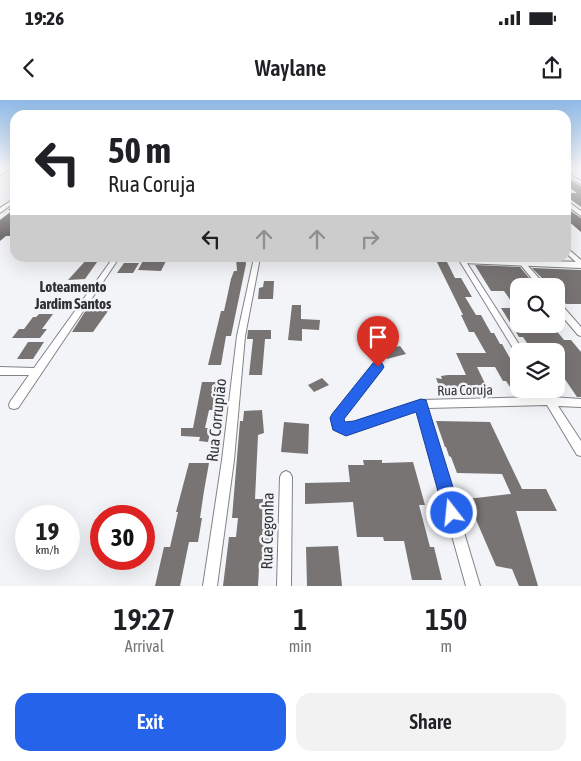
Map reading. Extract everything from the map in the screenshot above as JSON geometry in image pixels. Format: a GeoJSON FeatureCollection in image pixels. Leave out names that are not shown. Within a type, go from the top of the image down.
{"type":"FeatureCollection","features":[{"type":"Feature","properties":{"kind":"street"},"geometry":{"type":"LineString","coordinates":[[571,206],[581,214]]}},
{"type":"Feature","properties":{"kind":"street"},"geometry":{"type":"LineString","coordinates":[[571,254],[581,264]]}},
{"type":"Feature","properties":{"kind":"street"},"geometry":{"type":"LineString","coordinates":[[14,405],[113,262]]}},
{"type":"Feature","properties":{"kind":"street","name":"Rua Corrupião"},"geometry":{"type":"LineString","coordinates":[[210,586],[228,460],[241,336],[256,262]]}},
{"type":"Feature","properties":{"kind":"street"},"geometry":{"type":"LineString","coordinates":[[463,262],[514,343]]}},
{"type":"Feature","properties":{"kind":"street"},"geometry":{"type":"LineString","coordinates":[[522,262],[535,278]]}},
{"type":"Feature","properties":{"kind":"street"},"geometry":{"type":"LineString","coordinates":[[550,262],[581,264]]}},
{"type":"Feature","properties":{"kind":"street"},"geometry":{"type":"LineString","coordinates":[[565,314],[581,333]]}},
{"type":"Feature","properties":{"kind":"street","name":"Rua Coruja"},"geometry":{"type":"LineString","coordinates":[[378,367],[337,418],[338,426],[346,429],[354,427],[421,404],[550,401],[581,403]]}},
{"type":"Feature","properties":{"kind":"street"},"geometry":{"type":"LineString","coordinates":[[0,371],[37,372]]}},
{"type":"Feature","properties":{"kind":"street"},"geometry":{"type":"LineString","coordinates":[[548,398],[581,451]]}},
{"type":"Feature","properties":{"kind":"street"},"geometry":{"type":"LineString","coordinates":[[421,404],[473,586]]}},
{"type":"Feature","properties":{"kind":"street","name":"Rua Cegonha"},"geometry":{"type":"LineString","coordinates":[[284,586],[286,477]]}},
{"type":"Feature","properties":{"kind":"building"},"geometry":{"type":"Polygon","coordinates":[[[574,191],[581,191],[581,207],[571,200],[571,193],[577,193],[574,191]]]}},
{"type":"Feature","properties":{"kind":"building"},"geometry":{"type":"Polygon","coordinates":[[[571,211],[581,218],[581,232],[571,223],[571,211]]]}},
{"type":"Feature","properties":{"kind":"building"},"geometry":{"type":"Polygon","coordinates":[[[10,212],[10,236],[6,236],[0,241],[0,220],[10,212]]]}},
{"type":"Feature","properties":{"kind":"building"},"geometry":{"type":"Polygon","coordinates":[[[84,262],[97,262],[85,279],[68,280],[84,262]]]}},
{"type":"Feature","properties":{"kind":"building"},"geometry":{"type":"Polygon","coordinates":[[[142,262],[166,262],[161,271],[138,270],[142,262]]]}},
{"type":"Feature","properties":{"kind":"building"},"geometry":{"type":"Polygon","coordinates":[[[236,262],[246,262],[231,336],[226,336],[221,365],[208,365],[221,311],[224,311],[234,271],[237,271],[236,262]]]}},
{"type":"Feature","properties":{"kind":"building"},"geometry":{"type":"Polygon","coordinates":[[[437,262],[447,262],[455,278],[461,278],[472,297],[465,297],[476,315],[481,315],[491,333],[494,333],[500,344],[502,344],[510,358],[510,387],[506,381],[503,381],[495,367],[477,367],[490,394],[442,394],[436,378],[442,379],[441,376],[448,375],[466,375],[456,353],[486,353],[474,332],[469,332],[461,315],[463,315],[437,262]]]}},
{"type":"Feature","properties":{"kind":"building"},"geometry":{"type":"Polygon","coordinates":[[[124,263],[139,263],[133,273],[117,273],[124,263]]]}},
{"type":"Feature","properties":{"kind":"building"},"geometry":{"type":"Polygon","coordinates":[[[475,265],[520,267],[529,278],[510,278],[510,300],[504,291],[491,291],[475,265]]]}},
{"type":"Feature","properties":{"kind":"building"},"geometry":{"type":"Polygon","coordinates":[[[532,268],[581,270],[581,304],[565,303],[565,278],[542,278],[532,268]]]}},
{"type":"Feature","properties":{"kind":"building"},"geometry":{"type":"Polygon","coordinates":[[[264,281],[274,281],[273,299],[258,299],[259,288],[263,287],[264,281]]]}},
{"type":"Feature","properties":{"kind":"building"},"geometry":{"type":"Polygon","coordinates":[[[292,305],[301,305],[301,319],[320,320],[319,330],[302,329],[302,341],[288,340],[292,305]]]}},
{"type":"Feature","properties":{"kind":"building"},"geometry":{"type":"Polygon","coordinates":[[[88,307],[103,307],[101,311],[108,311],[93,332],[72,332],[88,307]]]}},
{"type":"Feature","properties":{"kind":"building"},"geometry":{"type":"Polygon","coordinates":[[[501,308],[510,308],[510,322],[501,308]]]}},
{"type":"Feature","properties":{"kind":"building"},"geometry":{"type":"Polygon","coordinates":[[[39,314],[53,314],[42,329],[47,329],[40,338],[12,338],[19,329],[24,329],[33,317],[39,314]]]}},
{"type":"Feature","properties":{"kind":"building"},"geometry":{"type":"Polygon","coordinates":[[[248,330],[271,330],[271,339],[265,339],[262,375],[249,375],[253,339],[247,339],[248,330]]]}},
{"type":"Feature","properties":{"kind":"building"},"geometry":{"type":"Polygon","coordinates":[[[517,333],[558,333],[564,340],[571,340],[581,352],[581,397],[577,397],[565,379],[565,343],[527,343],[523,337],[519,337],[517,333]]]}},
{"type":"Feature","properties":{"kind":"building"},"geometry":{"type":"Polygon","coordinates":[[[28,342],[44,342],[33,359],[17,359],[28,342]]]}},
{"type":"Feature","properties":{"kind":"building"},"geometry":{"type":"Polygon","coordinates":[[[400,346],[406,354],[387,359],[381,350],[400,346]]]}},
{"type":"Feature","properties":{"kind":"building"},"geometry":{"type":"Polygon","coordinates":[[[322,378],[329,385],[314,392],[308,385],[322,378]]]}},
{"type":"Feature","properties":{"kind":"building"},"geometry":{"type":"Polygon","coordinates":[[[202,382],[222,382],[217,410],[209,410],[205,428],[211,428],[208,442],[199,441],[200,437],[181,436],[181,428],[193,428],[202,382]]]}},
{"type":"Feature","properties":{"kind":"building"},"geometry":{"type":"Polygon","coordinates":[[[262,410],[264,433],[258,435],[255,499],[263,499],[262,529],[270,529],[268,568],[259,568],[258,586],[223,586],[229,537],[236,537],[238,518],[232,518],[240,421],[243,421],[244,411],[262,410]]]}},
{"type":"Feature","properties":{"kind":"building"},"geometry":{"type":"Polygon","coordinates":[[[436,421],[490,422],[522,489],[546,489],[557,511],[516,511],[538,586],[519,586],[512,569],[496,566],[467,499],[511,494],[502,474],[457,473],[436,421]]]}},
{"type":"Feature","properties":{"kind":"building"},"geometry":{"type":"Polygon","coordinates":[[[284,422],[309,424],[308,454],[281,452],[284,422]]]}},
{"type":"Feature","properties":{"kind":"building"},"geometry":{"type":"Polygon","coordinates":[[[363,460],[382,460],[382,463],[413,462],[425,505],[419,505],[430,547],[434,547],[442,580],[412,580],[404,541],[384,541],[383,537],[357,537],[353,502],[305,504],[305,483],[350,482],[348,465],[364,465],[363,460]]]}},
{"type":"Feature","properties":{"kind":"building"},"geometry":{"type":"Polygon","coordinates":[[[189,463],[209,463],[198,542],[189,542],[180,586],[155,586],[164,547],[170,547],[178,512],[176,512],[189,463]]]}},
{"type":"Feature","properties":{"kind":"building"},"geometry":{"type":"Polygon","coordinates":[[[338,546],[342,586],[307,586],[306,547],[338,546]]]}},
{"type":"Feature","properties":{"kind":"district","name":"Loteamento Jardim Santos"},"geometry":{"type":"Point","coordinates":[73,294]}},
{"type":"Feature","properties":{"kind":"route"},"geometry":{"type":"LineString","coordinates":[[378,367],[337,418],[338,426],[346,429],[354,427],[421,404],[452,513]]}}]}
